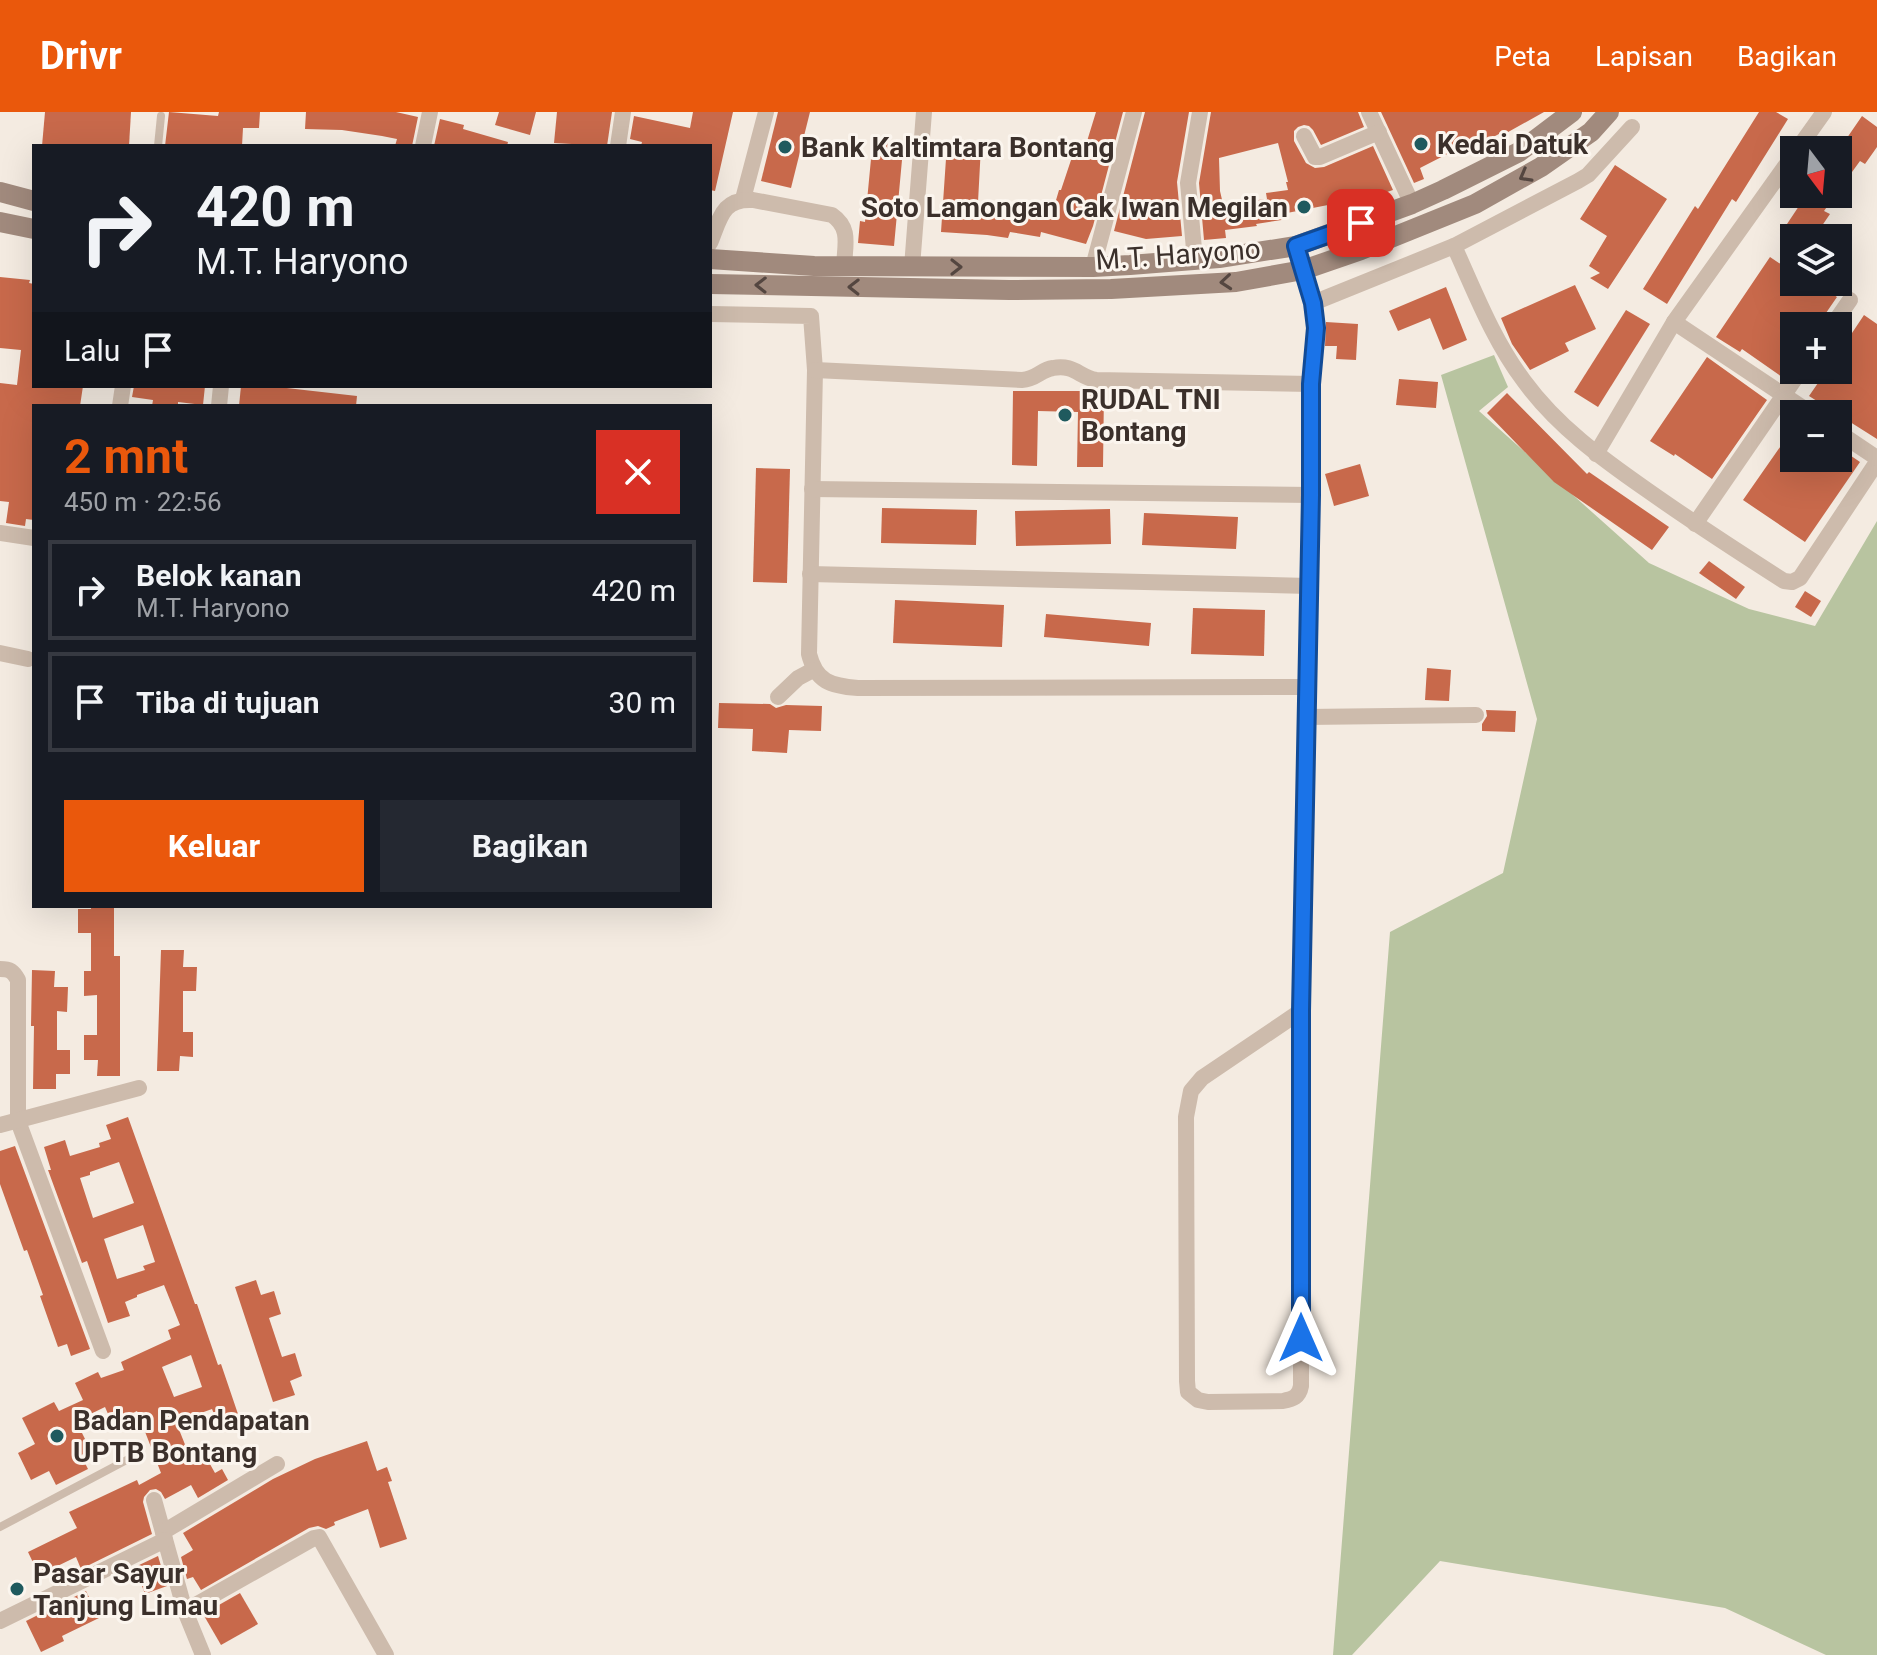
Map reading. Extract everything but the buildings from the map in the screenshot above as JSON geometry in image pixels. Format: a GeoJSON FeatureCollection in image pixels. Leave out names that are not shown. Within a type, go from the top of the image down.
{"type":"FeatureCollection","features":[{"type":"Feature","properties":{"kind":"main road","name":"M.T. Haryono"},"geometry":{"type":"LineString","coordinates":[[712,284],[814,276],[844,266],[1093,267],[1195,260],[1296,246],[1412,204],[1519,152],[1572,112]]}},
{"type":"Feature","properties":{"kind":"main road","name":"M.T. Haryono"},"geometry":{"type":"LineString","coordinates":[[712,259],[814,276],[1009,290],[1111,289],[1236,282],[1303,270],[1475,204],[1554,158],[1591,132],[1609,112]]}},
{"type":"Feature","properties":{"kind":"main road"},"geometry":{"type":"LineString","coordinates":[[0,192],[32,200]]}},
{"type":"Feature","properties":{"kind":"main road"},"geometry":{"type":"LineString","coordinates":[[0,222],[32,229]]}},
{"type":"Feature","properties":{"kind":"street"},"geometry":{"type":"LineString","coordinates":[[423,144],[430,112]]}},
{"type":"Feature","properties":{"kind":"street"},"geometry":{"type":"LineString","coordinates":[[618,144],[623,112]]}},
{"type":"Feature","properties":{"kind":"street"},"geometry":{"type":"LineString","coordinates":[[743,199],[766,112]]}},
{"type":"Feature","properties":{"kind":"street"},"geometry":{"type":"LineString","coordinates":[[912,267],[924,112]]}},
{"type":"Feature","properties":{"kind":"street"},"geometry":{"type":"LineString","coordinates":[[1093,267],[1134,112]]}},
{"type":"Feature","properties":{"kind":"street"},"geometry":{"type":"LineString","coordinates":[[1195,260],[1188,183],[1200,112]]}},
{"type":"Feature","properties":{"kind":"street"},"geometry":{"type":"LineString","coordinates":[[1369,112],[1412,204]]}},
{"type":"Feature","properties":{"kind":"street"},"geometry":{"type":"LineString","coordinates":[[1807,136],[1824,112]]}},
{"type":"Feature","properties":{"kind":"street"},"geometry":{"type":"LineString","coordinates":[[1313,303],[1454,246],[1588,175],[1632,127]]}},
{"type":"Feature","properties":{"kind":"street"},"geometry":{"type":"LineString","coordinates":[[1304,136],[1313,154],[1320,157],[1379,132]]}},
{"type":"Feature","properties":{"kind":"street"},"geometry":{"type":"LineString","coordinates":[[1596,454],[1674,322],[1780,174]]}},
{"type":"Feature","properties":{"kind":"street"},"geometry":{"type":"LineString","coordinates":[[712,238],[725,207],[743,199],[832,215],[846,230],[844,266]]}},
{"type":"Feature","properties":{"kind":"street"},"geometry":{"type":"LineString","coordinates":[[1296,246],[1313,303],[1316,328],[1311,384],[1301,1011],[1299,1393],[1293,1399],[1283,1401],[1198,1400],[1188,1392],[1187,1381],[1186,1117],[1191,1091],[1202,1078],[1301,1011]]}},
{"type":"Feature","properties":{"kind":"street"},"geometry":{"type":"LineString","coordinates":[[1454,246],[1493,334],[1522,379],[1571,433],[1695,524],[1784,581],[1792,582],[1800,578],[1877,460],[1852,442]]}},
{"type":"Feature","properties":{"kind":"street"},"geometry":{"type":"LineString","coordinates":[[814,276],[811,316],[815,370],[809,654],[813,670],[824,680],[838,686],[858,688],[1307,687]]}},
{"type":"Feature","properties":{"kind":"street"},"geometry":{"type":"LineString","coordinates":[[1842,312],[1850,300]]}},
{"type":"Feature","properties":{"kind":"street"},"geometry":{"type":"LineString","coordinates":[[712,314],[811,316]]}},
{"type":"Feature","properties":{"kind":"street"},"geometry":{"type":"LineString","coordinates":[[1674,322],[1791,400]]}},
{"type":"Feature","properties":{"kind":"street"},"geometry":{"type":"LineString","coordinates":[[815,370],[1022,380],[1031,379],[1053,367],[1076,369],[1087,378],[1096,380],[1311,384]]}},
{"type":"Feature","properties":{"kind":"street"},"geometry":{"type":"LineString","coordinates":[[1695,524],[1791,384]]}},
{"type":"Feature","properties":{"kind":"street"},"geometry":{"type":"LineString","coordinates":[[812,489],[1311,495]]}},
{"type":"Feature","properties":{"kind":"street"},"geometry":{"type":"LineString","coordinates":[[0,533],[32,538]]}},
{"type":"Feature","properties":{"kind":"street"},"geometry":{"type":"LineString","coordinates":[[810,574],[1309,586]]}},
{"type":"Feature","properties":{"kind":"street"},"geometry":{"type":"LineString","coordinates":[[0,653],[28,659]]}},
{"type":"Feature","properties":{"kind":"street"},"geometry":{"type":"LineString","coordinates":[[778,697],[798,678],[813,670]]}},
{"type":"Feature","properties":{"kind":"street"},"geometry":{"type":"LineString","coordinates":[[1306,717],[1476,715]]}},
{"type":"Feature","properties":{"kind":"street"},"geometry":{"type":"LineString","coordinates":[[0,969],[14,972],[18,980],[18,1121],[103,1351]]}},
{"type":"Feature","properties":{"kind":"street"},"geometry":{"type":"LineString","coordinates":[[0,1125],[139,1088]]}},
{"type":"Feature","properties":{"kind":"street"},"geometry":{"type":"LineString","coordinates":[[0,1621],[164,1536],[277,1464]]}},
{"type":"Feature","properties":{"kind":"street"},"geometry":{"type":"LineString","coordinates":[[154,1500],[185,1611],[203,1655]]}},
{"type":"Feature","properties":{"kind":"street"},"geometry":{"type":"LineString","coordinates":[[185,1611],[319,1537],[386,1655]]}},
{"type":"Feature","properties":{"kind":"lane"},"geometry":{"type":"LineString","coordinates":[[158,144],[161,116]]}},
{"type":"Feature","properties":{"kind":"lane"},"geometry":{"type":"LineString","coordinates":[[0,1527],[138,1454]]}},
{"type":"Feature","properties":{"kind":"green space"},"geometry":{"type":"Polygon","coordinates":[[[1494,355],[1508,387],[1479,411],[1649,563],[1749,609],[1815,626],[1877,521],[1877,1655],[1826,1655],[1725,1608],[1440,1561],[1352,1655],[1333,1655],[1390,932],[1503,873],[1537,719],[1441,375],[1494,355]]]}},
{"type":"Feature","properties":{"kind":"place","name":"Kedai Datuk"},"geometry":{"type":"Point","coordinates":[1421,144]}},
{"type":"Feature","properties":{"kind":"place","name":"Bank Kaltimtara Bontang"},"geometry":{"type":"Point","coordinates":[785,147]}},
{"type":"Feature","properties":{"kind":"place","name":"Soto Lamongan Cak Iwan Megilan"},"geometry":{"type":"Point","coordinates":[1304,207]}},
{"type":"Feature","properties":{"kind":"place","name":"RUDAL TNI Bontang"},"geometry":{"type":"Point","coordinates":[1065,415]}},
{"type":"Feature","properties":{"kind":"place","name":"Badan Pendapatan UPTB Bontang"},"geometry":{"type":"Point","coordinates":[57,1436]}},
{"type":"Feature","properties":{"kind":"place","name":"Pasar Sayur Tanjung Limau"},"geometry":{"type":"Point","coordinates":[17,1589]}},
{"type":"Feature","properties":{"kind":"route"},"geometry":{"type":"LineString","coordinates":[[1301,1338],[1301,1011],[1311,384],[1316,328],[1313,303],[1296,246],[1361,223]]}}]}
